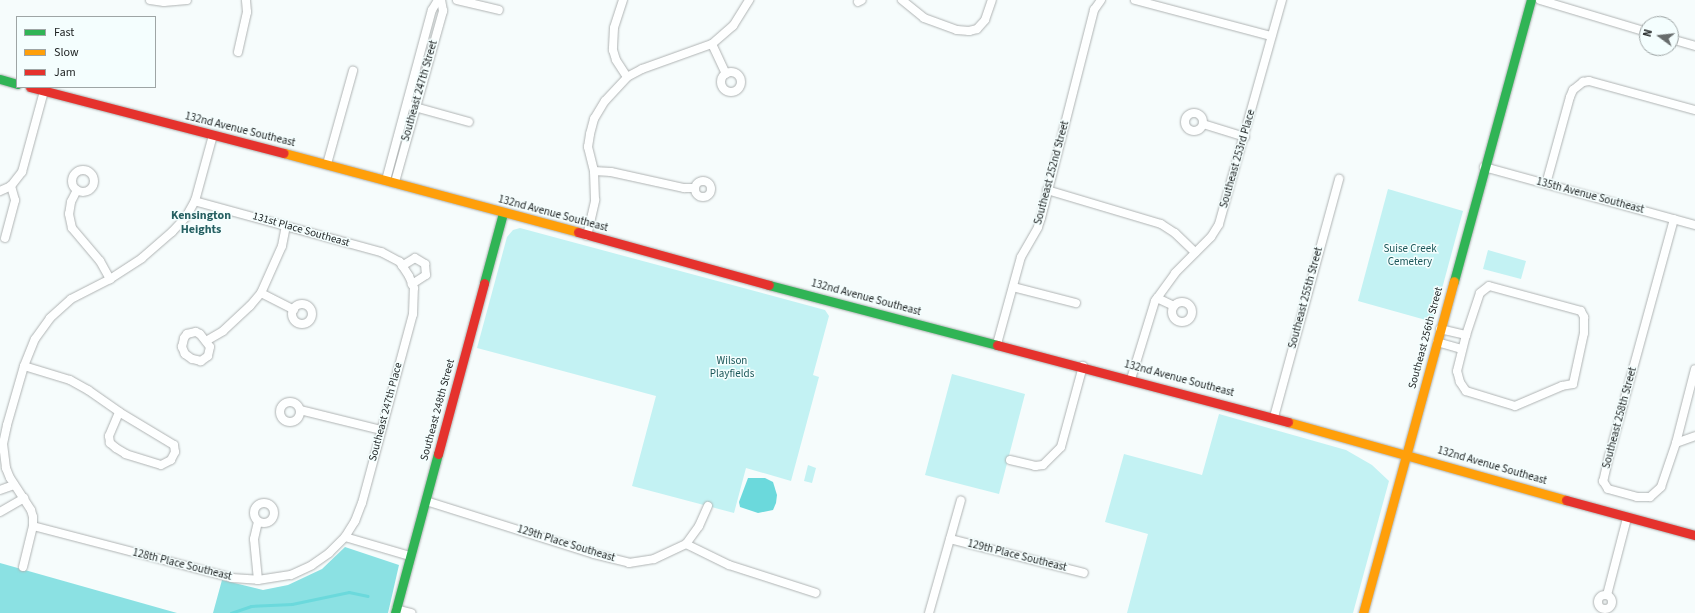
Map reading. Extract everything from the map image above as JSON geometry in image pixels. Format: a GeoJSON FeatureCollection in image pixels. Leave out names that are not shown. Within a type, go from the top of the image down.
{"type":"FeatureCollection","features":[{"type":"Feature","properties":{"kind":"main road","name":"Southeast 256th Street"},"geometry":{"type":"LineString","coordinates":[[1363,613],[1531,0]]}},
{"type":"Feature","properties":{"kind":"main road"},"geometry":{"type":"LineString","coordinates":[[0,79],[16,84]]}},
{"type":"Feature","properties":{"kind":"main road","name":"132nd Avenue Southeast"},"geometry":{"type":"LineString","coordinates":[[34,88],[327,164],[839,304],[1083,366],[1274,417],[1627,518],[1695,535]]}},
{"type":"Feature","properties":{"kind":"main road","name":"Southeast 248th Street"},"geometry":{"type":"LineString","coordinates":[[396,611],[503,213]]}},
{"type":"Feature","properties":{"kind":"street"},"geometry":{"type":"LineString","coordinates":[[150,0],[164,2],[187,0]]}},
{"type":"Feature","properties":{"kind":"street"},"geometry":{"type":"LineString","coordinates":[[238,52],[247,12],[246,0]]}},
{"type":"Feature","properties":{"kind":"street","name":"Southeast 247th Street"},"geometry":{"type":"LineString","coordinates":[[390,181],[406,105],[432,10],[439,0]]}},
{"type":"Feature","properties":{"kind":"street","name":"Southeast 247th Street"},"geometry":{"type":"LineString","coordinates":[[390,181],[415,108],[443,11],[439,0]]}},
{"type":"Feature","properties":{"kind":"street"},"geometry":{"type":"LineString","coordinates":[[457,0],[499,10]]}},
{"type":"Feature","properties":{"kind":"street"},"geometry":{"type":"LineString","coordinates":[[623,0],[614,28],[614,50],[616,60],[627,77]]}},
{"type":"Feature","properties":{"kind":"street"},"geometry":{"type":"LineString","coordinates":[[587,236],[595,200],[594,172],[588,147],[594,119],[605,101],[627,77],[642,69],[712,44],[733,26],[749,0]]}},
{"type":"Feature","properties":{"kind":"street"},"geometry":{"type":"LineString","coordinates":[[902,0],[924,18],[957,30],[969,31],[977,29],[985,20],[992,0]]}},
{"type":"Feature","properties":{"kind":"street","name":"Southeast 252nd Street"},"geometry":{"type":"LineString","coordinates":[[997,344],[1021,257],[1038,227],[1094,10],[1101,0]]}},
{"type":"Feature","properties":{"kind":"street"},"geometry":{"type":"LineString","coordinates":[[1135,0],[1271,36]]}},
{"type":"Feature","properties":{"kind":"street","name":"Southeast 253rd Place"},"geometry":{"type":"LineString","coordinates":[[1131,379],[1150,314],[1157,298],[1175,273],[1211,237],[1219,224],[1245,137],[1271,36],[1282,0]]}},
{"type":"Feature","properties":{"kind":"street"},"geometry":{"type":"LineString","coordinates":[[1540,0],[1639,30]]}},
{"type":"Feature","properties":{"kind":"street"},"geometry":{"type":"LineString","coordinates":[[1679,41],[1695,46]]}},
{"type":"Feature","properties":{"kind":"street"},"geometry":{"type":"LineString","coordinates":[[712,44],[726,74]]}},
{"type":"Feature","properties":{"kind":"street"},"geometry":{"type":"LineString","coordinates":[[327,164],[353,71]]}},
{"type":"Feature","properties":{"kind":"street"},"geometry":{"type":"LineString","coordinates":[[1546,184],[1570,97],[1573,90],[1583,82],[1589,81],[1695,110]]}},
{"type":"Feature","properties":{"kind":"street"},"geometry":{"type":"LineString","coordinates":[[0,191],[11,186],[22,172],[44,91]]}},
{"type":"Feature","properties":{"kind":"street"},"geometry":{"type":"LineString","coordinates":[[406,105],[469,122]]}},
{"type":"Feature","properties":{"kind":"street"},"geometry":{"type":"LineString","coordinates":[[1203,124],[1245,137]]}},
{"type":"Feature","properties":{"kind":"street"},"geometry":{"type":"LineString","coordinates":[[23,567],[33,526],[31,510],[14,485],[6,468],[4,459],[3,424],[24,366],[36,339],[50,318],[71,299],[110,278],[142,258],[172,232],[186,217],[195,201],[213,135]]}},
{"type":"Feature","properties":{"kind":"street","name":"135th Avenue Southeast"},"geometry":{"type":"LineString","coordinates":[[1484,167],[1695,225]]}},
{"type":"Feature","properties":{"kind":"street"},"geometry":{"type":"LineString","coordinates":[[594,172],[618,173],[684,188],[695,188]]}},
{"type":"Feature","properties":{"kind":"street","name":"Southeast 255th Street"},"geometry":{"type":"LineString","coordinates":[[1274,417],[1339,179]]}},
{"type":"Feature","properties":{"kind":"street"},"geometry":{"type":"LineString","coordinates":[[5,238],[15,200],[11,186]]}},
{"type":"Feature","properties":{"kind":"street"},"geometry":{"type":"LineString","coordinates":[[77,190],[71,202],[69,214],[72,228],[100,261],[110,278]]}},
{"type":"Feature","properties":{"kind":"street"},"geometry":{"type":"LineString","coordinates":[[1047,190],[1160,224],[1175,233],[1195,252]]}},
{"type":"Feature","properties":{"kind":"street","name":"131st Place Southeast"},"geometry":{"type":"LineString","coordinates":[[195,201],[381,252],[391,256],[402,266],[411,280]]}},
{"type":"Feature","properties":{"kind":"street","name":"Southeast 258th Street"},"geometry":{"type":"LineString","coordinates":[[1674,219],[1603,481],[1608,488],[1637,497],[1650,497],[1661,487],[1676,443],[1695,369]]}},
{"type":"Feature","properties":{"kind":"street"},"geometry":{"type":"LineString","coordinates":[[206,341],[227,327],[261,293],[282,246],[286,226]]}},
{"type":"Feature","properties":{"kind":"street"},"geometry":{"type":"LineString","coordinates":[[402,266],[415,258],[425,264],[426,274],[424,278],[411,280]]}},
{"type":"Feature","properties":{"kind":"street","name":"Southeast 247th Place"},"geometry":{"type":"LineString","coordinates":[[345,537],[355,521],[362,503],[413,314],[414,300],[411,280]]}},
{"type":"Feature","properties":{"kind":"street"},"geometry":{"type":"LineString","coordinates":[[1013,286],[1076,303]]}},
{"type":"Feature","properties":{"kind":"street"},"geometry":{"type":"LineString","coordinates":[[1489,286],[1581,311],[1584,317],[1584,333],[1573,384],[1562,386],[1514,406],[1466,391],[1460,382],[1457,371],[1462,349],[1480,293],[1489,286]]}},
{"type":"Feature","properties":{"kind":"street"},"geometry":{"type":"LineString","coordinates":[[261,293],[294,310]]}},
{"type":"Feature","properties":{"kind":"street"},"geometry":{"type":"LineString","coordinates":[[1157,298],[1174,306]]}},
{"type":"Feature","properties":{"kind":"street"},"geometry":{"type":"LineString","coordinates":[[1440,329],[1466,335]]}},
{"type":"Feature","properties":{"kind":"street"},"geometry":{"type":"LineString","coordinates":[[1437,342],[1462,349]]}},
{"type":"Feature","properties":{"kind":"street"},"geometry":{"type":"LineString","coordinates":[[24,366],[70,380],[174,445],[175,452],[172,460],[161,465],[126,454],[110,443],[109,436],[119,412]]}},
{"type":"Feature","properties":{"kind":"street"},"geometry":{"type":"LineString","coordinates":[[1010,460],[1034,466],[1044,465],[1061,447],[1083,366]]}},
{"type":"Feature","properties":{"kind":"street"},"geometry":{"type":"LineString","coordinates":[[300,410],[381,430]]}},
{"type":"Feature","properties":{"kind":"street"},"geometry":{"type":"LineString","coordinates":[[1676,443],[1695,436]]}},
{"type":"Feature","properties":{"kind":"street"},"geometry":{"type":"LineString","coordinates":[[0,490],[14,485]]}},
{"type":"Feature","properties":{"kind":"street"},"geometry":{"type":"LineString","coordinates":[[0,512],[24,498]]}},
{"type":"Feature","properties":{"kind":"street","name":"129th Place Southeast"},"geometry":{"type":"LineString","coordinates":[[426,500],[594,554],[629,562],[654,559],[686,544]]}},
{"type":"Feature","properties":{"kind":"street"},"geometry":{"type":"LineString","coordinates":[[929,613],[960,500]]}},
{"type":"Feature","properties":{"kind":"street"},"geometry":{"type":"LineString","coordinates":[[708,506],[699,526],[686,544],[729,565],[816,593]]}},
{"type":"Feature","properties":{"kind":"street"},"geometry":{"type":"LineString","coordinates":[[1607,595],[1627,518]]}},
{"type":"Feature","properties":{"kind":"street"},"geometry":{"type":"LineString","coordinates":[[258,522],[254,539],[258,580]]}},
{"type":"Feature","properties":{"kind":"street","name":"128th Place Southeast"},"geometry":{"type":"LineString","coordinates":[[33,526],[232,578],[258,580],[291,575],[312,565],[329,553],[345,537]]}},
{"type":"Feature","properties":{"kind":"street"},"geometry":{"type":"LineString","coordinates":[[345,537],[410,556]]}},
{"type":"Feature","properties":{"kind":"street","name":"129th Place Southeast"},"geometry":{"type":"LineString","coordinates":[[950,539],[1084,573]]}},
{"type":"Feature","properties":{"kind":"street"},"geometry":{"type":"LineString","coordinates":[[396,611],[411,613]]}},
{"type":"Feature","properties":{"kind":"green space","name":"Suise Creek Cemetery"},"geometry":{"type":"Polygon","coordinates":[[[1388,189],[1463,211],[1433,322],[1358,301],[1388,189]]]}},
{"type":"Feature","properties":{"kind":"green space","name":"Wilson Playfields"},"geometry":{"type":"Polygon","coordinates":[[[520,228],[825,310],[829,316],[813,375],[819,377],[791,481],[746,468],[734,513],[632,486],[656,396],[477,348],[507,237],[513,230],[520,228]]]}},
{"type":"Feature","properties":{"kind":"green space"},"geometry":{"type":"Polygon","coordinates":[[[1488,250],[1526,261],[1521,279],[1483,269],[1488,250]]]}},
{"type":"Feature","properties":{"kind":"green space"},"geometry":{"type":"Polygon","coordinates":[[[952,374],[1025,394],[999,494],[925,475],[952,374]]]}},
{"type":"Feature","properties":{"kind":"green space"},"geometry":{"type":"Polygon","coordinates":[[[1219,414],[1346,450],[1372,465],[1389,481],[1353,613],[1127,613],[1148,534],[1105,522],[1124,454],[1202,475],[1219,414]]]}},
{"type":"Feature","properties":{"kind":"green space"},"geometry":{"type":"Polygon","coordinates":[[[808,465],[816,468],[812,483],[804,481],[808,465]]]}},
{"type":"Feature","properties":{"kind":"shaded area"},"geometry":{"type":"Polygon","coordinates":[[[748,478],[765,478],[773,482],[777,495],[773,510],[758,513],[740,507],[739,502],[748,478]]]}},
{"type":"Feature","properties":{"kind":"shaded area"},"geometry":{"type":"Polygon","coordinates":[[[345,547],[399,565],[388,613],[213,613],[222,580],[263,590],[288,585],[322,569],[345,547]]]}},
{"type":"Feature","properties":{"kind":"shaded area"},"geometry":{"type":"Polygon","coordinates":[[[0,563],[177,613],[0,613],[0,563]]]}},
{"type":"Feature","properties":{"kind":"waterway"},"geometry":{"type":"LineString","coordinates":[[231,613],[251,606],[292,604],[349,592],[368,596]]}},
{"type":"Feature","properties":{"kind":"traffic: fast"},"geometry":{"type":"LineString","coordinates":[[1454,281],[1531,0]]}},
{"type":"Feature","properties":{"kind":"traffic: fast"},"geometry":{"type":"LineString","coordinates":[[0,79],[16,84]]}},
{"type":"Feature","properties":{"kind":"traffic: fast"},"geometry":{"type":"LineString","coordinates":[[484,283],[503,213]]}},
{"type":"Feature","properties":{"kind":"traffic: fast"},"geometry":{"type":"LineString","coordinates":[[769,285],[997,345]]}},
{"type":"Feature","properties":{"kind":"traffic: fast"},"geometry":{"type":"LineString","coordinates":[[395,613],[438,454]]}},
{"type":"Feature","properties":{"kind":"traffic: slow"},"geometry":{"type":"LineString","coordinates":[[284,153],[578,232]]}},
{"type":"Feature","properties":{"kind":"traffic: slow"},"geometry":{"type":"LineString","coordinates":[[1363,613],[1454,281]]}},
{"type":"Feature","properties":{"kind":"traffic: slow"},"geometry":{"type":"LineString","coordinates":[[1288,422],[1566,500]]}},
{"type":"Feature","properties":{"kind":"traffic: jam"},"geometry":{"type":"LineString","coordinates":[[34,88],[284,153]]}},
{"type":"Feature","properties":{"kind":"traffic: jam"},"geometry":{"type":"LineString","coordinates":[[578,232],[769,285]]}},
{"type":"Feature","properties":{"kind":"traffic: jam"},"geometry":{"type":"LineString","coordinates":[[438,454],[484,283]]}},
{"type":"Feature","properties":{"kind":"traffic: jam"},"geometry":{"type":"LineString","coordinates":[[997,345],[1288,422]]}},
{"type":"Feature","properties":{"kind":"traffic: jam"},"geometry":{"type":"LineString","coordinates":[[1566,500],[1695,535]]}},
{"type":"Feature","properties":{"kind":"district","name":"Kensington Heights"},"geometry":{"type":"Point","coordinates":[201,223]}}]}
